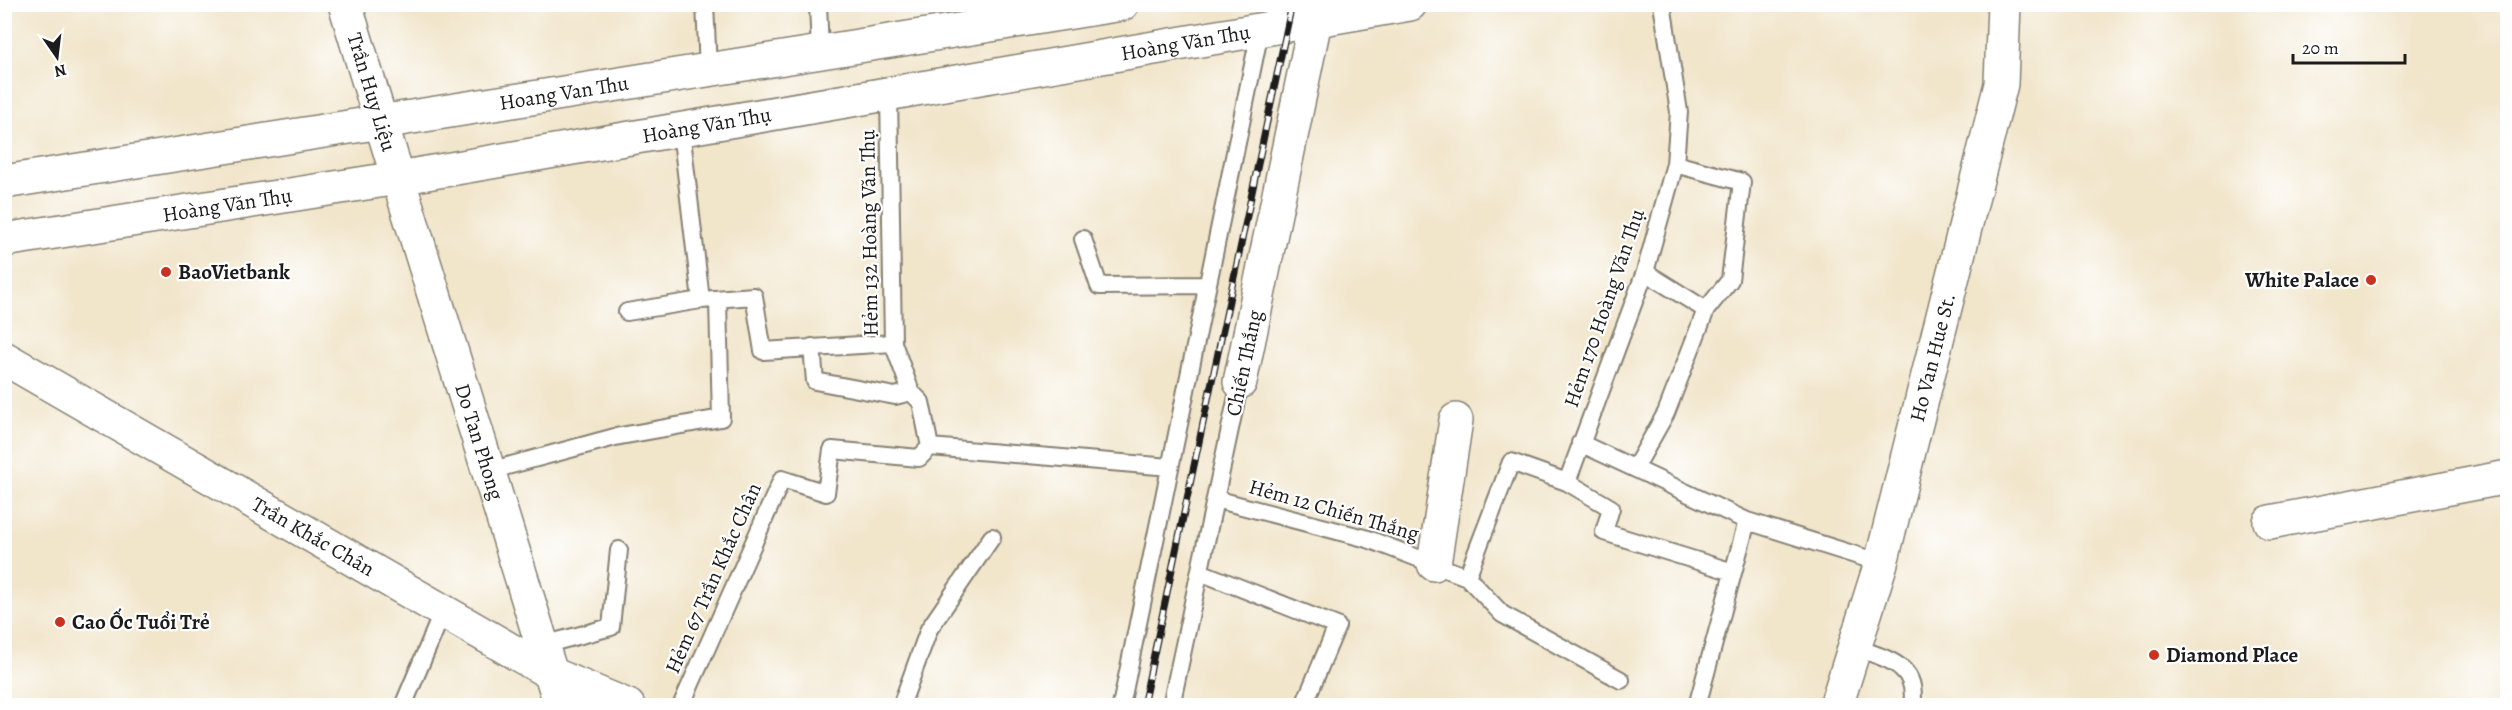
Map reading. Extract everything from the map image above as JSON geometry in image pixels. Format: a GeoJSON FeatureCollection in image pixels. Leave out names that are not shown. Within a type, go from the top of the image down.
{"type":"FeatureCollection","features":[{"type":"Feature","properties":{"kind":"main road","name":"Trần Huy Liệu"},"geometry":{"type":"LineString","coordinates":[[345,4],[398,178]]}},
{"type":"Feature","properties":{"kind":"main road","name":"Hoang Van Thu"},"geometry":{"type":"LineString","coordinates":[[4,182],[1122,4]]}},
{"type":"Feature","properties":{"kind":"main road","name":"Hoàng Văn Thụ"},"geometry":{"type":"LineString","coordinates":[[4,240],[398,178],[889,94],[1264,18],[1410,4]]}},
{"type":"Feature","properties":{"kind":"main road","name":"Ho Van Hue St."},"geometry":{"type":"LineString","coordinates":[[1836,705],[1881,563],[2001,84],[2004,4]]}},
{"type":"Feature","properties":{"kind":"main road","name":"Chiến Thắng"},"geometry":{"type":"LineString","coordinates":[[1240,382],[1316,13]]}},
{"type":"Feature","properties":{"kind":"main road","name":"Do Tan Phong"},"geometry":{"type":"LineString","coordinates":[[398,178],[561,705]]}},
{"type":"Feature","properties":{"kind":"main road","name":"Trần Khắc Chân"},"geometry":{"type":"LineString","coordinates":[[4,358],[443,611],[547,659],[628,705]]}},
{"type":"Feature","properties":{"kind":"main road"},"geometry":{"type":"LineString","coordinates":[[1434,564],[1456,420]]}},
{"type":"Feature","properties":{"kind":"main road"},"geometry":{"type":"LineString","coordinates":[[2270,522],[2508,477]]}},
{"type":"Feature","properties":{"kind":"lane"},"geometry":{"type":"LineString","coordinates":[[705,4],[708,70]]}},
{"type":"Feature","properties":{"kind":"lane"},"geometry":{"type":"LineString","coordinates":[[818,4],[820,52]]}},
{"type":"Feature","properties":{"kind":"lane","name":"Hẻm 170 Hoàng Văn Thụ"},"geometry":{"type":"LineString","coordinates":[[1567,482],[1645,272],[1675,164],[1679,112],[1662,4]]}},
{"type":"Feature","properties":{"kind":"lane"},"geometry":{"type":"LineString","coordinates":[[1121,705],[1264,18]]}},
{"type":"Feature","properties":{"kind":"lane","name":"Hẻm 132 Hoàng Văn Thụ"},"geometry":{"type":"LineString","coordinates":[[889,94],[893,343],[911,392],[921,402],[930,447]]}},
{"type":"Feature","properties":{"kind":"lane"},"geometry":{"type":"LineString","coordinates":[[489,471],[615,437],[722,418],[709,300],[681,130]]}},
{"type":"Feature","properties":{"kind":"lane"},"geometry":{"type":"LineString","coordinates":[[1635,468],[1666,413],[1706,310],[1730,280],[1742,182],[1675,164]]}},
{"type":"Feature","properties":{"kind":"lane"},"geometry":{"type":"LineString","coordinates":[[1083,238],[1099,286],[1207,285]]}},
{"type":"Feature","properties":{"kind":"lane"},"geometry":{"type":"LineString","coordinates":[[1645,272],[1706,310]]}},
{"type":"Feature","properties":{"kind":"lane"},"geometry":{"type":"LineString","coordinates":[[627,312],[754,296],[763,351],[893,343]]}},
{"type":"Feature","properties":{"kind":"lane"},"geometry":{"type":"LineString","coordinates":[[812,347],[815,381],[895,396],[911,392]]}},
{"type":"Feature","properties":{"kind":"lane","name":"Chiến Thắng"},"geometry":{"type":"LineString","coordinates":[[1172,705],[1240,382]]}},
{"type":"Feature","properties":{"kind":"lane"},"geometry":{"type":"LineString","coordinates":[[1580,443],[1747,521],[1881,563]]}},
{"type":"Feature","properties":{"kind":"lane"},"geometry":{"type":"LineString","coordinates":[[930,447],[1170,467]]}},
{"type":"Feature","properties":{"kind":"lane","name":"Hẻm 67 Trần Khắc Chân"},"geometry":{"type":"LineString","coordinates":[[681,705],[782,479],[826,493],[832,450],[919,458],[930,447]]}},
{"type":"Feature","properties":{"kind":"lane"},"geometry":{"type":"LineString","coordinates":[[1467,577],[1512,462],[1567,482],[1611,507],[1604,532],[1733,572]]}},
{"type":"Feature","properties":{"kind":"lane","name":"Hẻm 12 Chiến Thắng"},"geometry":{"type":"LineString","coordinates":[[1215,499],[1368,539],[1467,577],[1502,614],[1621,680]]}},
{"type":"Feature","properties":{"kind":"lane"},"geometry":{"type":"LineString","coordinates":[[1696,705],[1747,521]]}},
{"type":"Feature","properties":{"kind":"lane"},"geometry":{"type":"LineString","coordinates":[[901,705],[929,629],[992,537]]}},
{"type":"Feature","properties":{"kind":"lane"},"geometry":{"type":"LineString","coordinates":[[547,659],[611,627],[619,550]]}},
{"type":"Feature","properties":{"kind":"lane"},"geometry":{"type":"LineString","coordinates":[[1200,572],[1337,626],[1304,705]]}},
{"type":"Feature","properties":{"kind":"lane"},"geometry":{"type":"LineString","coordinates":[[403,705],[443,611]]}},
{"type":"Feature","properties":{"kind":"lane"},"geometry":{"type":"LineString","coordinates":[[1854,647],[1896,663],[1904,669],[1910,678],[1914,692],[1912,705]]}},
{"type":"Feature","properties":{"kind":"railway"},"geometry":{"type":"LineString","coordinates":[[1143,706],[1292,4]]}},
{"type":"Feature","properties":{"kind":"place","name":"BaoVietbank"},"geometry":{"type":"Point","coordinates":[166,272]}},
{"type":"Feature","properties":{"kind":"place","name":"White Palace"},"geometry":{"type":"Point","coordinates":[2371,280]}},
{"type":"Feature","properties":{"kind":"place","name":"Cao Ốc Tuổi Trẻ"},"geometry":{"type":"Point","coordinates":[60,622]}},
{"type":"Feature","properties":{"kind":"place","name":"Diamond Place"},"geometry":{"type":"Point","coordinates":[2154,655]}}]}
